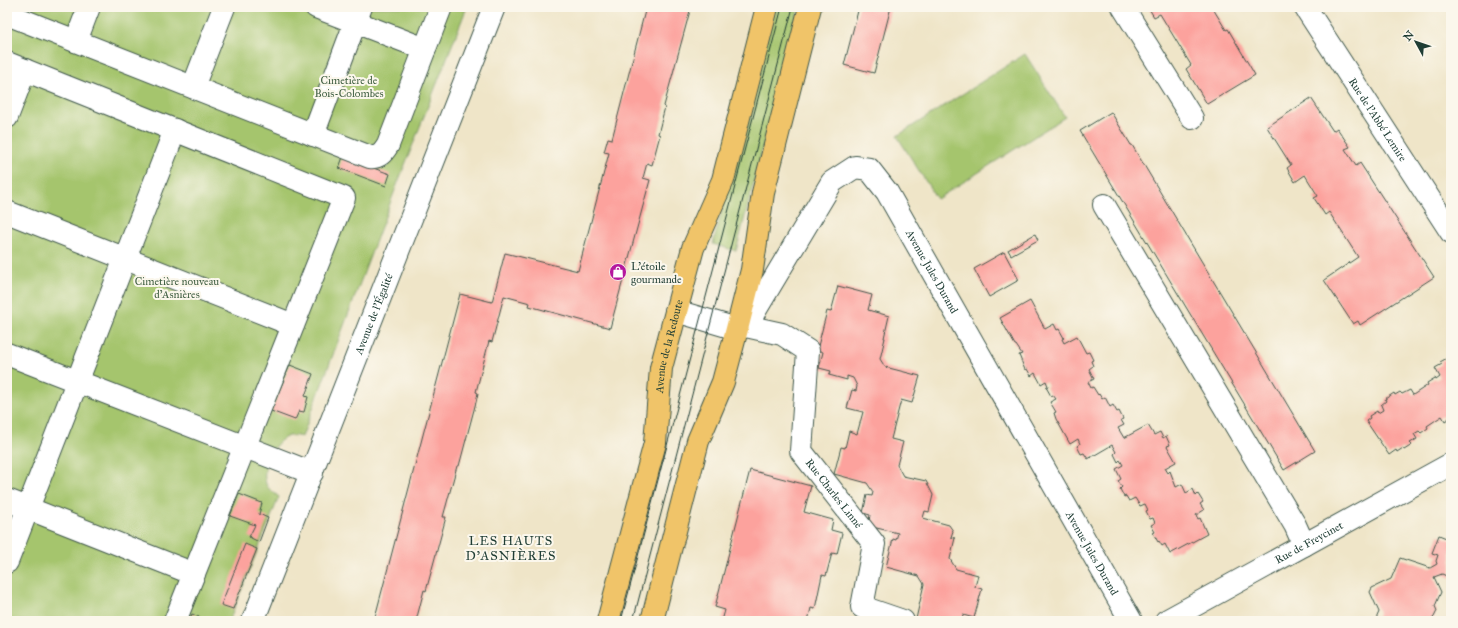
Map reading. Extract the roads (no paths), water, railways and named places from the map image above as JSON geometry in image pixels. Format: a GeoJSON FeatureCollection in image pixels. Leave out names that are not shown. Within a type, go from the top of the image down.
{"type":"FeatureCollection","features":[{"type":"Feature","properties":{"kind":"main road","name":"Avenue de la Redoute"},"geometry":{"type":"LineString","coordinates":[[608,621],[656,443],[661,368],[693,248],[724,180],[767,7]]}},
{"type":"Feature","properties":{"kind":"main road"},"geometry":{"type":"LineString","coordinates":[[652,621],[698,441],[723,382],[742,327],[763,193],[810,7]]}},
{"type":"Feature","properties":{"kind":"street"},"geometry":{"type":"LineString","coordinates":[[76,41],[89,7]]}},
{"type":"Feature","properties":{"kind":"street"},"geometry":{"type":"LineString","coordinates":[[193,87],[224,7]]}},
{"type":"Feature","properties":{"kind":"street"},"geometry":{"type":"LineString","coordinates":[[316,7],[359,15],[425,49]]}},
{"type":"Feature","properties":{"kind":"street"},"geometry":{"type":"LineString","coordinates":[[7,14],[370,157],[380,156],[388,145],[441,7]]}},
{"type":"Feature","properties":{"kind":"street","name":"Avenue de l'Égalité"},"geometry":{"type":"LineString","coordinates":[[253,621],[494,7]]}},
{"type":"Feature","properties":{"kind":"street"},"geometry":{"type":"LineString","coordinates":[[1123,7],[1192,118]]}},
{"type":"Feature","properties":{"kind":"street","name":"Rue de l'Abbé Lemire"},"geometry":{"type":"LineString","coordinates":[[1305,7],[1451,232]]}},
{"type":"Feature","properties":{"kind":"street"},"geometry":{"type":"LineString","coordinates":[[313,134],[359,15]]}},
{"type":"Feature","properties":{"kind":"street"},"geometry":{"type":"LineString","coordinates":[[7,117],[16,66],[344,198],[175,621]]}},
{"type":"Feature","properties":{"kind":"street"},"geometry":{"type":"LineString","coordinates":[[7,562],[175,130]]}},
{"type":"Feature","properties":{"kind":"street","name":"Avenue Jules Durand"},"geometry":{"type":"LineString","coordinates":[[742,327],[832,182],[855,167],[869,169],[887,192],[1131,621]]}},
{"type":"Feature","properties":{"kind":"street"},"geometry":{"type":"LineString","coordinates":[[1104,205],[1295,526],[1304,545]]}},
{"type":"Feature","properties":{"kind":"street"},"geometry":{"type":"LineString","coordinates":[[7,212],[294,325]]}},
{"type":"Feature","properties":{"kind":"street"},"geometry":{"type":"LineString","coordinates":[[676,311],[742,327]]}},
{"type":"Feature","properties":{"kind":"street","name":"Rue Charles Linné"},"geometry":{"type":"LineString","coordinates":[[742,327],[782,334],[808,351],[801,451],[874,544],[862,607],[904,621]]}},
{"type":"Feature","properties":{"kind":"street"},"geometry":{"type":"LineString","coordinates":[[7,354],[312,473]]}},
{"type":"Feature","properties":{"kind":"street","name":"Rue de Freycinet"},"geometry":{"type":"LineString","coordinates":[[1166,621],[1451,464]]}},
{"type":"Feature","properties":{"kind":"street"},"geometry":{"type":"LineString","coordinates":[[7,500],[194,574]]}},
{"type":"Feature","properties":{"kind":"tram line"},"geometry":{"type":"LineString","coordinates":[[621,621],[782,7]]}},
{"type":"Feature","properties":{"kind":"tram line"},"geometry":{"type":"LineString","coordinates":[[633,621],[793,7]]}},
{"type":"Feature","properties":{"kind":"place","name":"L'étoile gourmande"},"geometry":{"type":"Point","coordinates":[618,272]}},
{"type":"Feature","properties":{"kind":"district","name":"LES HAUTS D'ASNIÈRES"},"geometry":{"type":"Point","coordinates":[511,548]}},
{"type":"Feature","properties":{"kind":"park label","name":"Cimetière de Bois-Colombes"},"geometry":{"type":"Point","coordinates":[349,86]}},
{"type":"Feature","properties":{"kind":"park label","name":"Cimetière nouveau d'Asnières"},"geometry":{"type":"Point","coordinates":[177,287]}}]}
